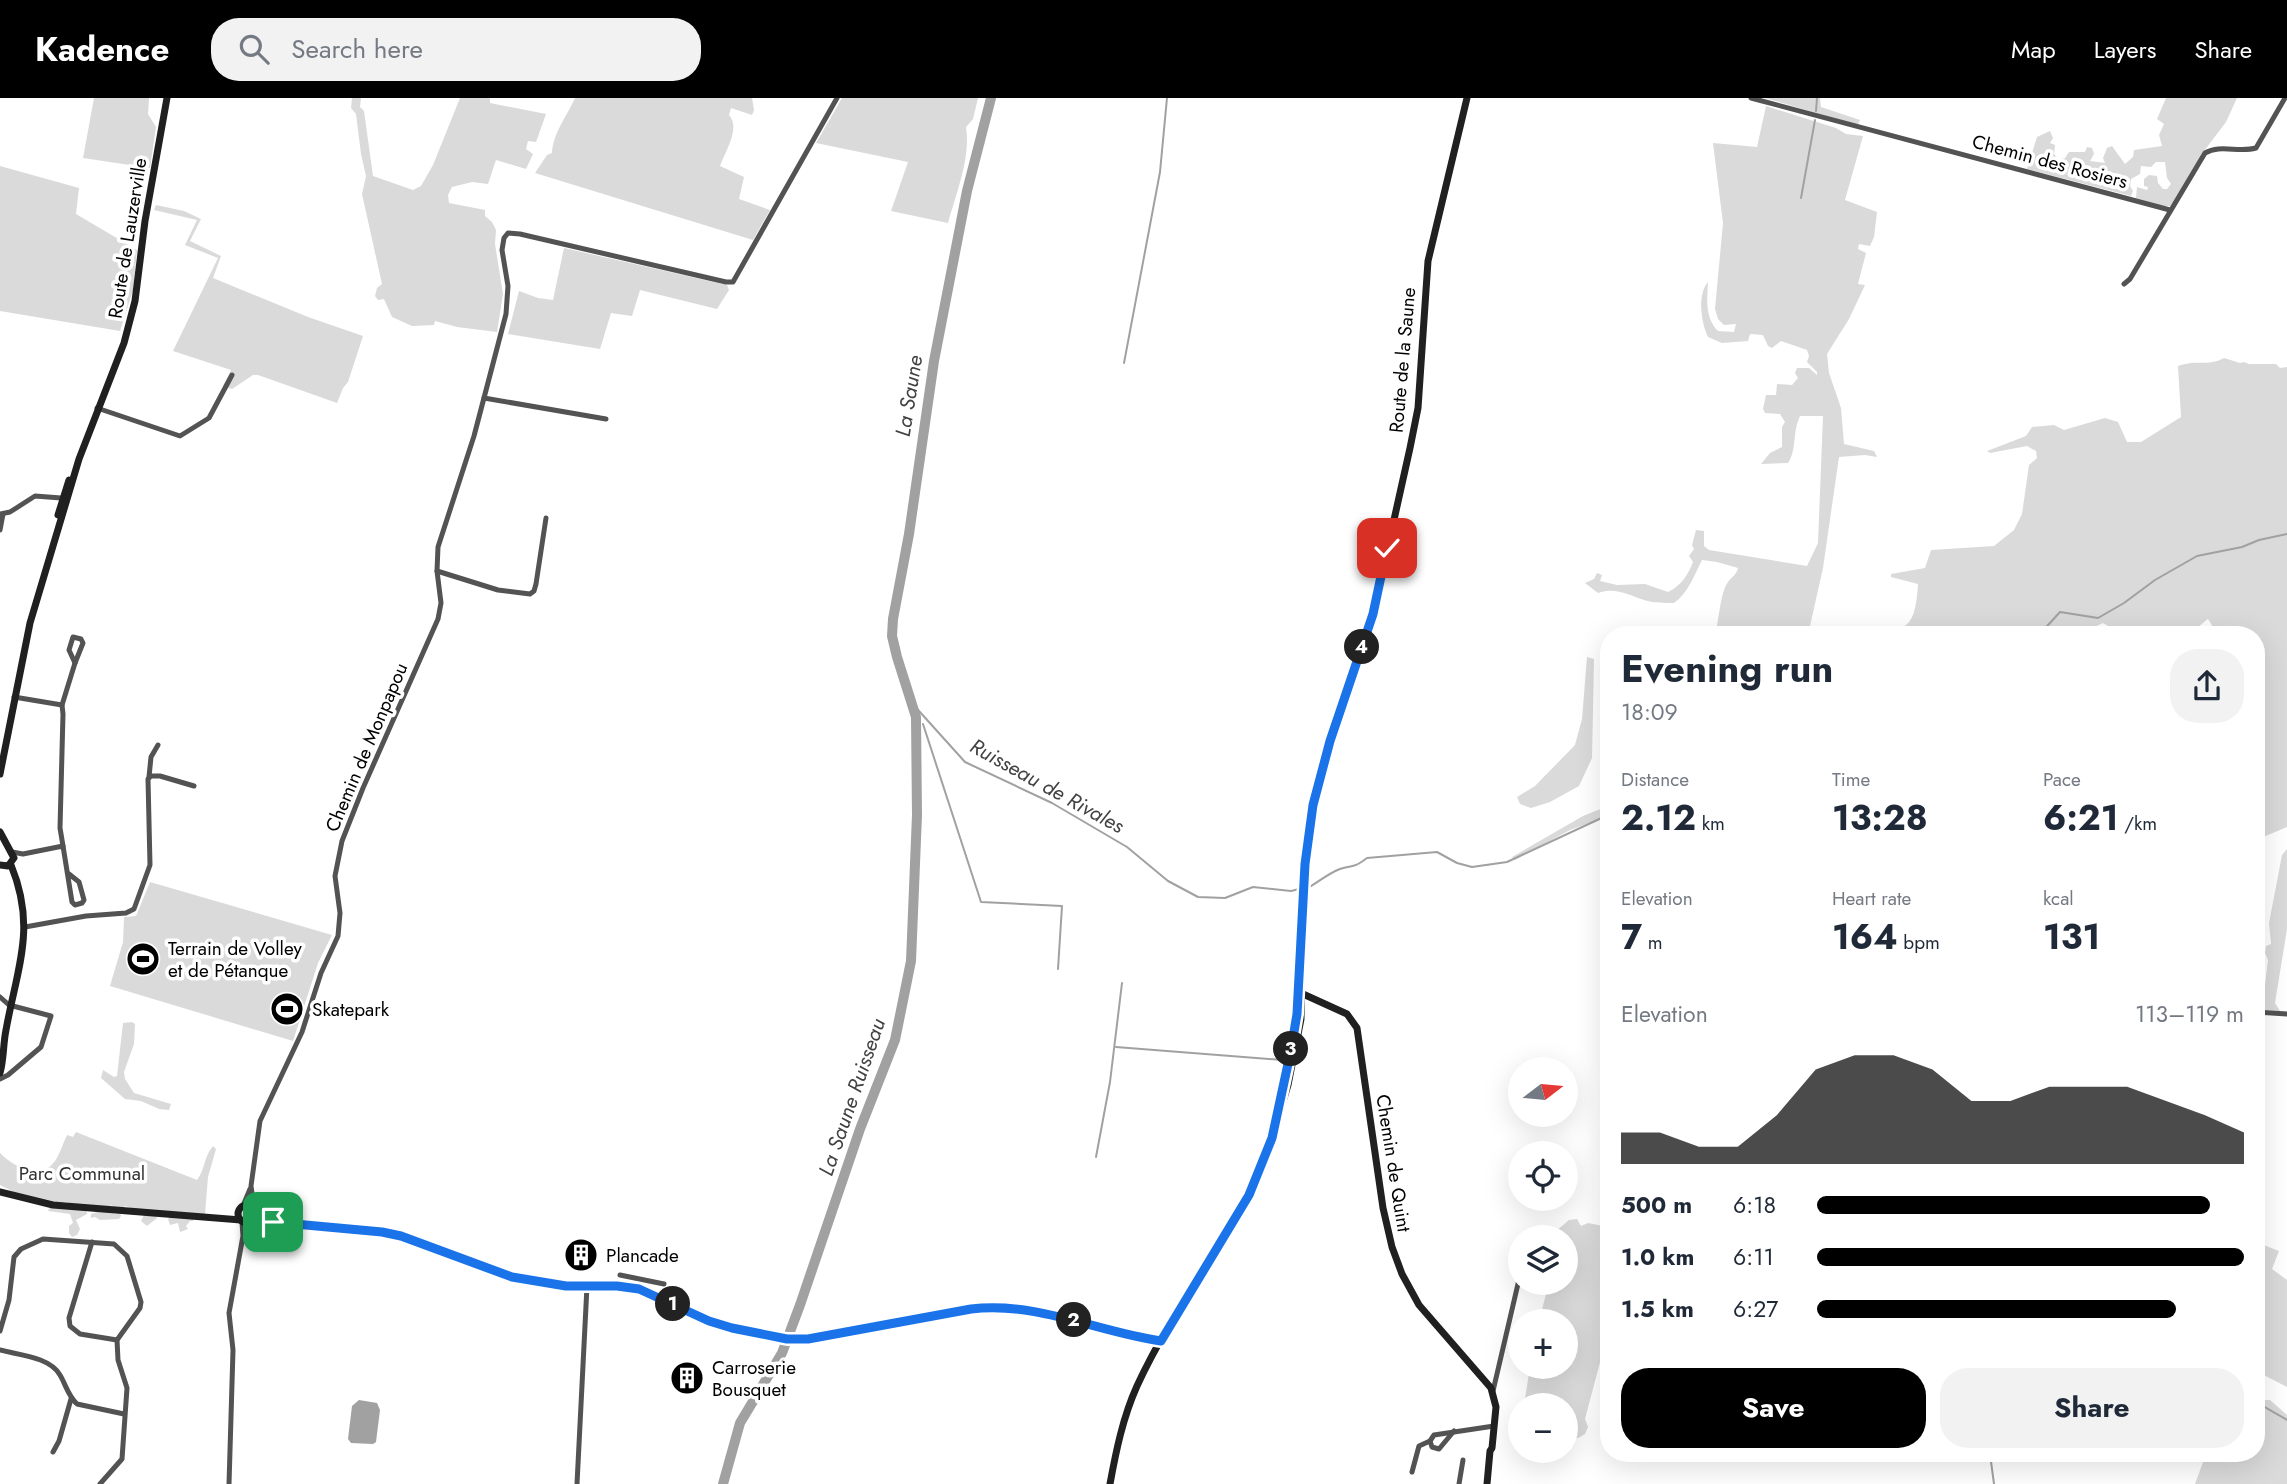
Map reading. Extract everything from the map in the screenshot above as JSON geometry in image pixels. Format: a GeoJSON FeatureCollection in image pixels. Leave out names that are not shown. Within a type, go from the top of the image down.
{"type":"FeatureCollection","features":[{"type":"Feature","properties":{"kind":"street","name":"Route de Lauzerville"},"geometry":{"type":"LineString","coordinates":[[0,774],[25,638],[63,502],[124,343],[135,301],[145,221],[167,98]]}},
{"type":"Feature","properties":{"kind":"street","name":"Chemin de Monpapou"},"geometry":{"type":"LineString","coordinates":[[255,1209],[251,1186],[256,1138],[262,1113],[297,1042],[321,974],[338,936],[340,914],[335,876],[342,841],[438,619],[441,603],[437,571],[438,547],[484,398],[506,314],[508,286],[502,250],[506,235],[520,234],[733,282],[838,98]]}},
{"type":"Feature","properties":{"kind":"street","name":"Route de la Saune"},"geometry":{"type":"LineString","coordinates":[[1110,1484],[1126,1413],[1154,1353],[1249,1195],[1272,1138],[1294,1061],[1301,998],[1299,939],[1307,843],[1315,796],[1330,741],[1373,614],[1414,428],[1427,261],[1467,98]]}},
{"type":"Feature","properties":{"kind":"street","name":"Chemin des Rosiers"},"geometry":{"type":"LineString","coordinates":[[1751,98],[2171,210]]}},
{"type":"Feature","properties":{"kind":"street"},"geometry":{"type":"LineString","coordinates":[[2124,284],[2130,279],[2205,153],[2213,149],[2256,148],[2285,98]]}},
{"type":"Feature","properties":{"kind":"street"},"geometry":{"type":"LineString","coordinates":[[97,408],[180,436],[209,418],[232,375]]}},
{"type":"Feature","properties":{"kind":"street"},"geometry":{"type":"LineString","coordinates":[[484,398],[606,419]]}},
{"type":"Feature","properties":{"kind":"street"},"geometry":{"type":"LineString","coordinates":[[0,530],[1,514],[10,512],[31,497],[44,496],[63,502]]}},
{"type":"Feature","properties":{"kind":"street"},"geometry":{"type":"LineString","coordinates":[[437,571],[498,590],[530,594],[536,584],[546,518]]}},
{"type":"Feature","properties":{"kind":"street"},"geometry":{"type":"LineString","coordinates":[[69,874],[80,885],[84,900],[82,904],[75,905],[72,902],[60,828],[62,705],[75,663]]}},
{"type":"Feature","properties":{"kind":"street"},"geometry":{"type":"LineString","coordinates":[[14,697],[62,705]]}},
{"type":"Feature","properties":{"kind":"street"},"geometry":{"type":"LineString","coordinates":[[25,927],[86,916],[126,914],[134,909],[150,865],[147,787],[150,757],[158,746]]}},
{"type":"Feature","properties":{"kind":"street"},"geometry":{"type":"LineString","coordinates":[[149,777],[158,775],[194,786]]}},
{"type":"Feature","properties":{"kind":"street"},"geometry":{"type":"LineString","coordinates":[[0,832],[10,851],[25,927],[0,1072]]}},
{"type":"Feature","properties":{"kind":"street"},"geometry":{"type":"LineString","coordinates":[[0,852],[23,854],[63,846]]}},
{"type":"Feature","properties":{"kind":"street"},"geometry":{"type":"LineString","coordinates":[[0,865],[12,863],[23,854]]}},
{"type":"Feature","properties":{"kind":"street"},"geometry":{"type":"LineString","coordinates":[[0,997],[12,1005],[51,1016],[41,1047],[0,1079]]}},
{"type":"Feature","properties":{"kind":"street","name":"Chemin de Quint"},"geometry":{"type":"LineString","coordinates":[[1301,998],[1319,1002],[1347,1014],[1355,1023],[1359,1034],[1385,1221],[1402,1274],[1425,1313],[1476,1368],[1493,1391]]}},
{"type":"Feature","properties":{"kind":"street"},"geometry":{"type":"LineString","coordinates":[[2265,1013],[2287,1014]]}},
{"type":"Feature","properties":{"kind":"street","name":"Chemin de Monpapou"},"geometry":{"type":"LineString","coordinates":[[241,1208],[251,1186]]}},
{"type":"Feature","properties":{"kind":"street"},"geometry":{"type":"LineString","coordinates":[[0,1192],[53,1205],[382,1232],[432,1246],[512,1277],[544,1283],[639,1289],[709,1321],[779,1337],[797,1339],[971,1309],[1001,1307],[1068,1319],[1161,1341]]}},
{"type":"Feature","properties":{"kind":"street"},"geometry":{"type":"LineString","coordinates":[[241,1208],[247,1222]]}},
{"type":"Feature","properties":{"kind":"street"},"geometry":{"type":"LineString","coordinates":[[220,1218],[241,1208],[255,1209],[273,1222]]}},
{"type":"Feature","properties":{"kind":"street"},"geometry":{"type":"LineString","coordinates":[[229,1484],[233,1350],[229,1313],[243,1236],[255,1209]]}},
{"type":"Feature","properties":{"kind":"street"},"geometry":{"type":"LineString","coordinates":[[0,1331],[9,1300],[14,1257],[21,1249],[43,1239],[92,1242],[114,1244],[127,1256],[140,1296],[140,1308],[117,1340],[118,1360],[127,1388],[122,1458],[101,1484]]}},
{"type":"Feature","properties":{"kind":"street"},"geometry":{"type":"LineString","coordinates":[[92,1242],[69,1318],[70,1326],[80,1334],[117,1340]]}},
{"type":"Feature","properties":{"kind":"street"},"geometry":{"type":"LineString","coordinates":[[620,1275],[664,1284]]}},
{"type":"Feature","properties":{"kind":"street"},"geometry":{"type":"LineString","coordinates":[[639,1289],[641,1279]]}},
{"type":"Feature","properties":{"kind":"street"},"geometry":{"type":"LineString","coordinates":[[577,1484],[587,1286]]}},
{"type":"Feature","properties":{"kind":"street"},"geometry":{"type":"LineString","coordinates":[[1487,1484],[1496,1407],[1493,1391],[1515,1295]]}},
{"type":"Feature","properties":{"kind":"street"},"geometry":{"type":"LineString","coordinates":[[1132,1336],[1154,1353]]}},
{"type":"Feature","properties":{"kind":"street"},"geometry":{"type":"LineString","coordinates":[[0,1350],[52,1364],[60,1374],[71,1399],[77,1404],[124,1414]]}},
{"type":"Feature","properties":{"kind":"street"},"geometry":{"type":"LineString","coordinates":[[53,1452],[59,1441],[71,1399]]}},
{"type":"Feature","properties":{"kind":"street"},"geometry":{"type":"LineString","coordinates":[[1412,1472],[1419,1446],[1430,1441],[1434,1435],[1494,1426]]}},
{"type":"Feature","properties":{"kind":"street"},"geometry":{"type":"LineString","coordinates":[[1430,1441],[1432,1447],[1439,1449],[1454,1431]]}},
{"type":"Feature","properties":{"kind":"street"},"geometry":{"type":"LineString","coordinates":[[1459,1484],[1463,1460]]}},
{"type":"Feature","properties":{"kind":"green space"},"geometry":{"type":"Polygon","coordinates":[[[94,98],[149,98],[148,114],[156,127],[150,168],[83,158],[94,98]]]}},
{"type":"Feature","properties":{"kind":"green space"},"geometry":{"type":"Polygon","coordinates":[[[352,98],[361,98],[360,107],[364,111],[373,176],[413,190],[421,186],[433,165],[460,98],[490,98],[490,103],[546,114],[536,142],[528,141],[526,149],[533,154],[526,169],[496,160],[488,184],[472,182],[452,187],[448,195],[449,203],[485,210],[485,216],[496,230],[495,244],[503,294],[497,332],[435,321],[434,325],[412,326],[392,317],[384,299],[378,300],[375,296],[377,288],[382,284],[362,194],[366,176],[356,114],[351,108],[352,98]]]}},
{"type":"Feature","properties":{"kind":"green space"},"geometry":{"type":"Polygon","coordinates":[[[575,98],[752,98],[752,115],[731,108],[729,115],[733,133],[720,166],[744,177],[739,199],[770,210],[753,240],[535,173],[547,155],[552,153],[558,132],[575,98]]]}},
{"type":"Feature","properties":{"kind":"green space"},"geometry":{"type":"Polygon","coordinates":[[[842,98],[978,98],[973,119],[966,127],[965,163],[948,223],[891,211],[908,162],[816,143],[842,98]]]}},
{"type":"Feature","properties":{"kind":"green space"},"geometry":{"type":"Polygon","coordinates":[[[1765,98],[1820,98],[1821,107],[1860,120],[1858,125],[1765,98]]]}},
{"type":"Feature","properties":{"kind":"green space"},"geometry":{"type":"Polygon","coordinates":[[[2166,98],[2237,98],[2226,122],[2204,151],[2206,156],[2171,206],[2161,206],[2136,198],[2137,187],[2147,190],[2144,179],[2149,175],[2157,176],[2158,183],[2163,189],[2167,189],[2171,184],[2167,178],[2165,162],[2156,162],[2151,167],[2141,166],[2140,174],[2131,179],[2131,196],[2027,169],[2037,137],[2050,131],[2053,138],[2050,143],[2055,145],[2054,154],[2059,160],[2065,158],[2069,152],[2085,152],[2087,147],[2092,148],[2094,154],[2090,161],[2105,163],[2103,158],[2107,148],[2112,146],[2125,164],[2133,157],[2134,150],[2162,146],[2159,135],[2164,124],[2157,119],[2166,98]]]}},
{"type":"Feature","properties":{"kind":"green space"},"geometry":{"type":"Polygon","coordinates":[[[1766,106],[1836,128],[1846,134],[1863,136],[1845,200],[1877,212],[1874,237],[1870,246],[1859,244],[1858,249],[1866,253],[1858,284],[1865,285],[1849,319],[1827,354],[1829,373],[1841,408],[1844,444],[1874,451],[1877,457],[1839,457],[1823,568],[1810,626],[1717,626],[1723,593],[1738,568],[1717,562],[1702,560],[1687,589],[1674,603],[1651,602],[1616,591],[1598,593],[1585,583],[1594,579],[1597,573],[1602,575],[1600,581],[1617,585],[1645,584],[1668,592],[1673,590],[1686,576],[1693,562],[1689,556],[1694,549],[1692,545],[1696,530],[1704,531],[1704,546],[1709,550],[1807,566],[1818,543],[1823,416],[1800,416],[1793,453],[1788,463],[1761,464],[1770,453],[1782,447],[1782,427],[1785,422],[1780,414],[1765,413],[1763,409],[1766,395],[1776,395],[1777,384],[1792,385],[1798,378],[1795,373],[1797,368],[1809,368],[1817,375],[1807,362],[1807,350],[1781,341],[1772,348],[1768,346],[1763,335],[1750,334],[1748,341],[1722,343],[1708,337],[1702,316],[1702,294],[1708,282],[1708,308],[1714,326],[1718,331],[1734,332],[1736,324],[1724,325],[1718,319],[1715,309],[1723,223],[1713,143],[1757,147],[1766,106]]]}},
{"type":"Feature","properties":{"kind":"green space"},"geometry":{"type":"Polygon","coordinates":[[[0,166],[79,188],[76,214],[137,250],[133,290],[120,331],[0,311],[0,166]]]}},
{"type":"Feature","properties":{"kind":"green space"},"geometry":{"type":"Polygon","coordinates":[[[156,205],[184,211],[201,219],[190,241],[221,256],[213,278],[308,317],[363,336],[348,382],[337,403],[258,375],[253,375],[232,389],[223,386],[231,370],[173,351],[218,258],[185,245],[197,220],[154,210],[156,205]]]}},
{"type":"Feature","properties":{"kind":"green space"},"geometry":{"type":"Polygon","coordinates":[[[564,248],[727,285],[729,290],[717,309],[640,290],[632,316],[611,313],[600,349],[508,334],[519,291],[553,300],[564,248]]]}},
{"type":"Feature","properties":{"kind":"green space"},"geometry":{"type":"Polygon","coordinates":[[[2224,358],[2240,363],[2287,367],[2287,827],[2265,836],[2265,626],[2212,626],[2208,619],[2199,626],[2108,626],[2103,623],[2096,626],[1904,626],[1914,610],[1918,584],[1891,577],[1891,574],[1925,568],[1931,550],[1994,546],[2014,530],[2022,514],[2029,465],[2037,458],[2036,451],[2027,446],[1990,453],[1987,451],[2026,436],[2032,427],[2054,425],[2064,430],[2105,418],[2118,422],[2127,442],[2141,442],[2181,417],[2178,366],[2224,358]]]}},
{"type":"Feature","properties":{"kind":"green space"},"geometry":{"type":"Polygon","coordinates":[[[1587,657],[1594,659],[1592,758],[1579,786],[1550,802],[1531,808],[1520,804],[1517,797],[1535,786],[1575,745],[1582,719],[1587,657]]]}},
{"type":"Feature","properties":{"kind":"green space"},"geometry":{"type":"Polygon","coordinates":[[[1600,809],[1600,819],[1570,830],[1515,860],[1512,857],[1583,816],[1600,809]]]}},
{"type":"Feature","properties":{"kind":"green space"},"geometry":{"type":"Polygon","coordinates":[[[2287,849],[2287,929],[2275,1003],[2280,1011],[2265,1010],[2268,960],[2265,953],[2266,946],[2271,944],[2269,923],[2282,855],[2287,849]]]}},
{"type":"Feature","properties":{"kind":"green space"},"geometry":{"type":"Polygon","coordinates":[[[150,882],[332,935],[318,963],[293,1041],[110,986],[123,942],[124,917],[136,916],[150,882]]]}},
{"type":"Feature","properties":{"kind":"green space"},"geometry":{"type":"Polygon","coordinates":[[[123,1023],[135,1024],[134,1044],[124,1072],[125,1079],[134,1093],[171,1104],[169,1110],[125,1099],[101,1078],[103,1070],[114,1077],[117,1076],[123,1023]]]}},
{"type":"Feature","properties":{"kind":"green space","name":"Parc Communal"},"geometry":{"type":"Polygon","coordinates":[[[76,1132],[197,1180],[213,1146],[216,1149],[208,1177],[205,1214],[196,1214],[193,1221],[186,1226],[188,1229],[180,1232],[178,1223],[170,1225],[168,1219],[171,1216],[156,1215],[157,1218],[147,1226],[141,1221],[144,1215],[137,1210],[125,1206],[121,1210],[110,1205],[110,1211],[115,1214],[120,1212],[119,1219],[100,1220],[91,1218],[91,1214],[103,1210],[64,1202],[61,1205],[86,1210],[87,1214],[76,1220],[80,1229],[77,1235],[72,1237],[69,1233],[69,1226],[73,1223],[70,1214],[48,1211],[53,1201],[14,1192],[0,1185],[0,1153],[19,1167],[42,1170],[55,1161],[67,1135],[73,1137],[76,1132]]]}},
{"type":"Feature","properties":{"kind":"green space"},"geometry":{"type":"Polygon","coordinates":[[[1577,1219],[1581,1226],[1588,1223],[1600,1225],[1600,1362],[1585,1419],[1588,1427],[1585,1434],[1578,1438],[1578,1393],[1526,1393],[1528,1379],[1578,1379],[1578,1309],[1542,1309],[1546,1295],[1578,1295],[1578,1225],[1563,1225],[1569,1220],[1577,1219]]]}},
{"type":"Feature","properties":{"kind":"green space"},"geometry":{"type":"Polygon","coordinates":[[[2265,1246],[2279,1251],[2272,1269],[2287,1280],[2287,1387],[2265,1376],[2265,1246]]]}},
{"type":"Feature","properties":{"kind":"green space"},"geometry":{"type":"Polygon","coordinates":[[[2265,1400],[2270,1400],[2287,1415],[2287,1484],[2195,1484],[2203,1462],[2265,1462],[2265,1400]]]}},
{"type":"Feature","properties":{"kind":"shaded area"},"geometry":{"type":"Polygon","coordinates":[[[359,1400],[377,1403],[380,1410],[376,1442],[373,1444],[351,1443],[348,1439],[352,1406],[359,1400]]]}},
{"type":"Feature","properties":{"kind":"waterway","name":"La Saune Ruisseau"},"geometry":{"type":"LineString","coordinates":[[723,1484],[740,1423],[782,1353],[800,1305],[860,1129],[895,1040],[911,961],[917,815],[916,717],[892,636],[893,619],[909,534],[934,361],[967,191],[991,98]]}},
{"type":"Feature","properties":{"kind":"waterway"},"geometry":{"type":"LineString","coordinates":[[1124,363],[1160,172],[1167,98]]}},
{"type":"Feature","properties":{"kind":"waterway"},"geometry":{"type":"LineString","coordinates":[[1816,111],[1817,98]]}},
{"type":"Feature","properties":{"kind":"waterway"},"geometry":{"type":"LineString","coordinates":[[1801,198],[1815,120]]}},
{"type":"Feature","properties":{"kind":"waterway"},"geometry":{"type":"LineString","coordinates":[[2047,626],[2060,612],[2098,618],[2197,556],[2287,534]]}},
{"type":"Feature","properties":{"kind":"waterway","name":"Ruisseau de Rivales"},"geometry":{"type":"LineString","coordinates":[[910,701],[965,762],[1052,803],[1127,847],[1168,881],[1198,897],[1225,898],[1253,887],[1291,891],[1299,889]]}},
{"type":"Feature","properties":{"kind":"waterway"},"geometry":{"type":"LineString","coordinates":[[923,724],[981,902],[1062,906],[1058,969]]}},
{"type":"Feature","properties":{"kind":"waterway","name":"Ruisseau de Rivales"},"geometry":{"type":"LineString","coordinates":[[1308,888],[1336,871],[1356,865],[1367,858],[1437,852],[1457,863],[1472,867],[1507,862],[1600,819]]}},
{"type":"Feature","properties":{"kind":"waterway"},"geometry":{"type":"LineString","coordinates":[[1096,1157],[1110,1082],[1122,983]]}},
{"type":"Feature","properties":{"kind":"waterway"},"geometry":{"type":"LineString","coordinates":[[1116,1047],[1283,1060]]}},
{"type":"Feature","properties":{"kind":"waterway","name":"Ruisseau de Rivales"},"geometry":{"type":"LineString","coordinates":[[2265,1407],[2287,1420]]}},
{"type":"Feature","properties":{"kind":"waterway"},"geometry":{"type":"LineString","coordinates":[[1991,1462],[1994,1484]]}},
{"type":"Feature","properties":{"kind":"place","name":"Terrain de Volley et de Pétanque"},"geometry":{"type":"Point","coordinates":[143,959]}},
{"type":"Feature","properties":{"kind":"place","name":"Skatepark"},"geometry":{"type":"Point","coordinates":[287,1009]}},
{"type":"Feature","properties":{"kind":"place","name":"Plancade"},"geometry":{"type":"Point","coordinates":[581,1255]}},
{"type":"Feature","properties":{"kind":"place","name":"Carroserie Bousquet"},"geometry":{"type":"Point","coordinates":[687,1378]}},
{"type":"Feature","properties":{"kind":"route"},"geometry":{"type":"LineString","coordinates":[[273,1222],[401,1236],[523,1280],[566,1286],[639,1289],[709,1321],[787,1339],[808,1339],[877,1325],[995,1307],[1068,1319],[1161,1341],[1254,1186],[1272,1138],[1297,1014],[1299,939],[1313,805],[1330,741],[1373,614],[1387,548]]}},
{"type":"Feature","properties":{"kind":"water label","name":"La Saune"},"geometry":{"type":"Point","coordinates":[909,396]}}]}
